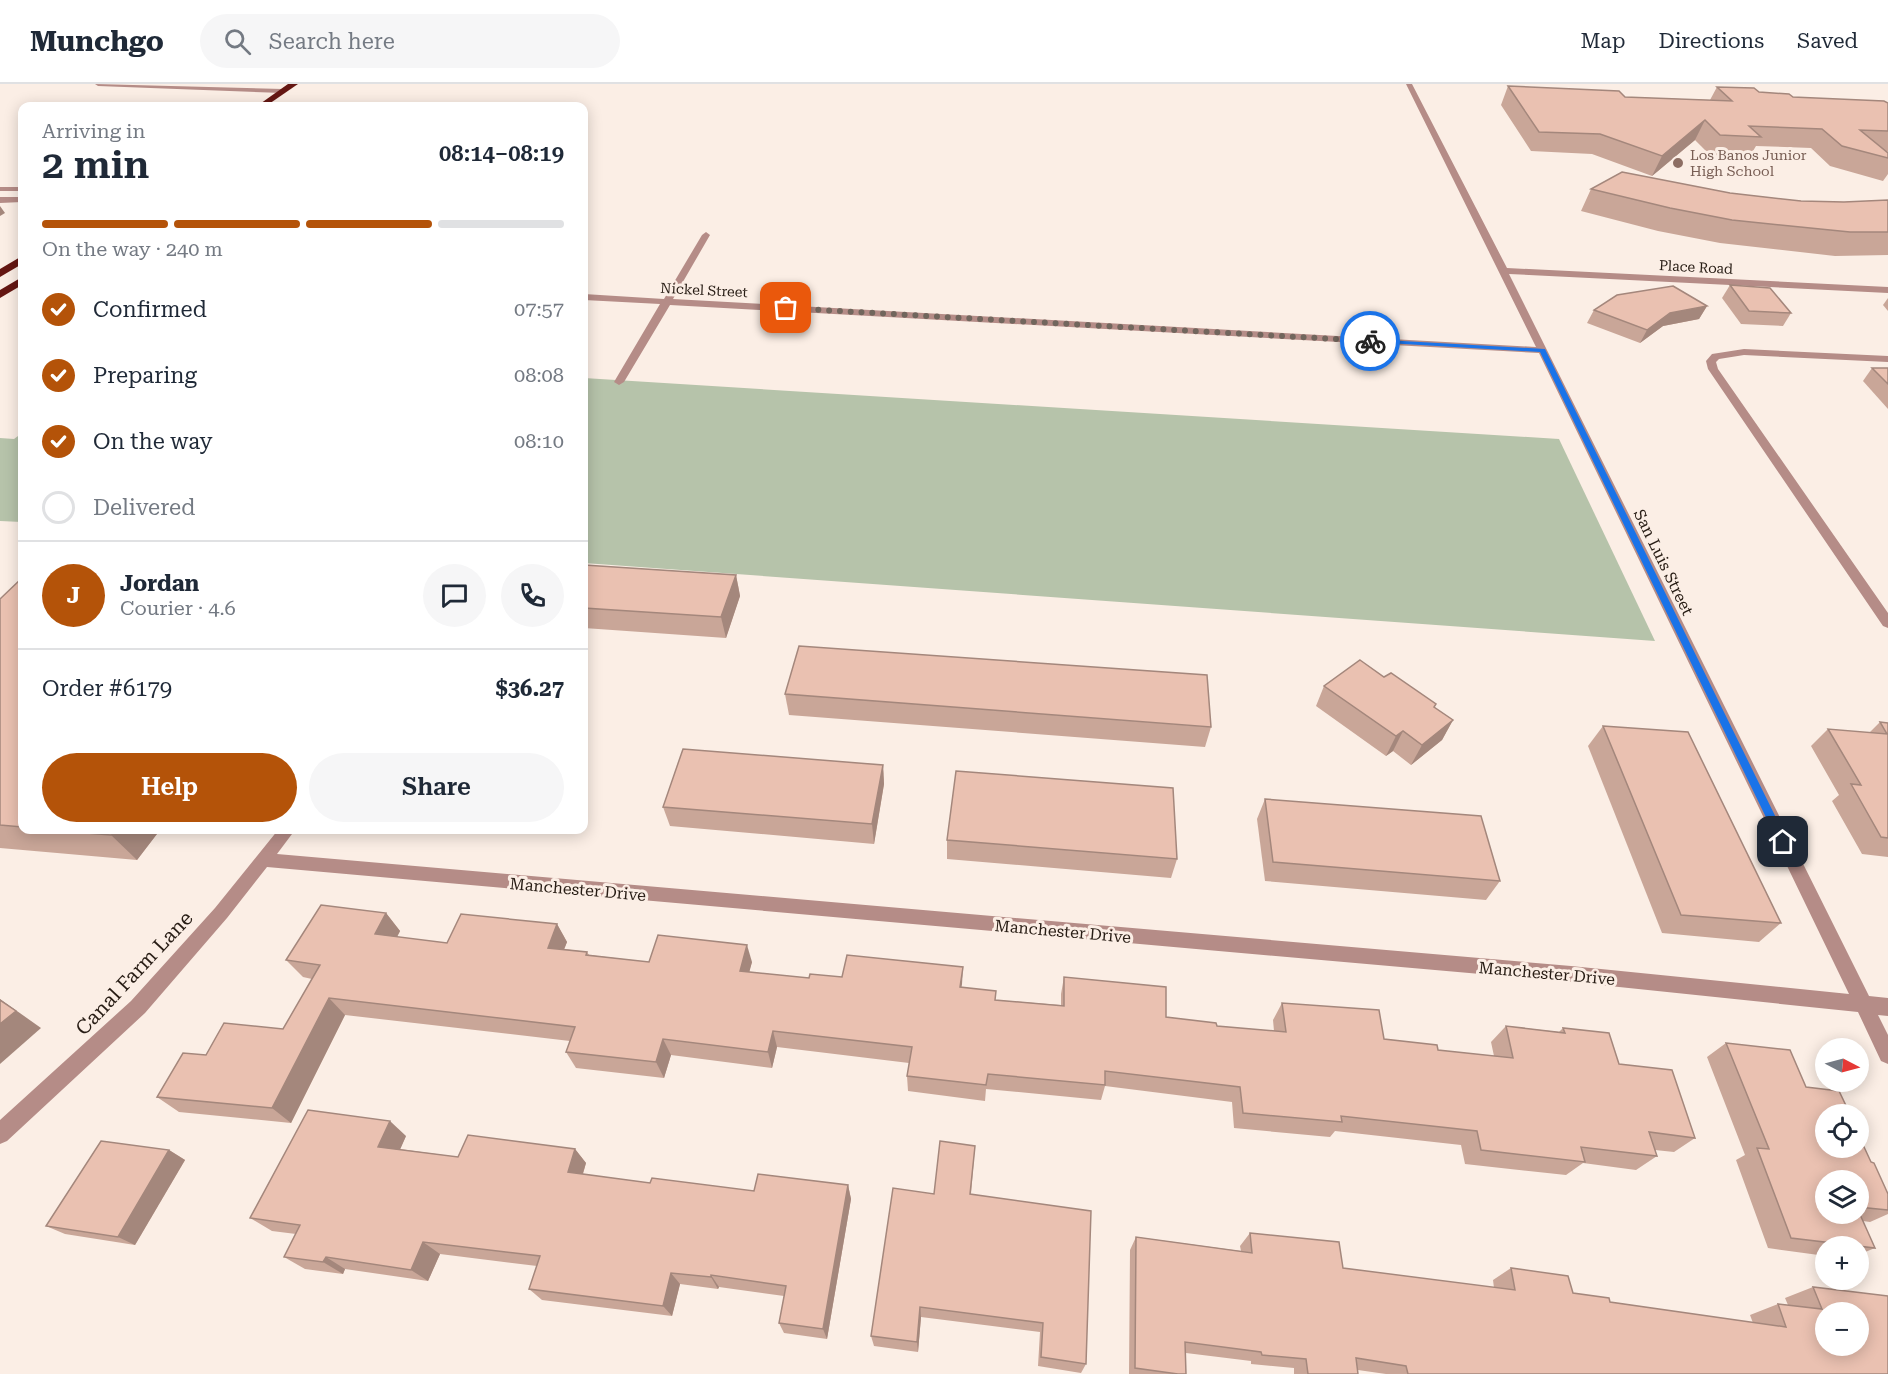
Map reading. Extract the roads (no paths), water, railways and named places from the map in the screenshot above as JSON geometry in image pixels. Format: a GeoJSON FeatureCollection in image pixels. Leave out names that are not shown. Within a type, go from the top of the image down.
{"type":"FeatureCollection","features":[{"type":"Feature","properties":{"kind":"highway"},"geometry":{"type":"LineString","coordinates":[[267,102],[294,84]]}},
{"type":"Feature","properties":{"kind":"highway"},"geometry":{"type":"LineString","coordinates":[[0,274],[18,262]]}},
{"type":"Feature","properties":{"kind":"highway"},"geometry":{"type":"LineString","coordinates":[[0,296],[18,283]]}},
{"type":"Feature","properties":{"kind":"street"},"geometry":{"type":"LineString","coordinates":[[98,84],[283,91]]}},
{"type":"Feature","properties":{"kind":"street","name":"San Luis Street"},"geometry":{"type":"LineString","coordinates":[[1409,84],[1543,350],[1888,1055]]}},
{"type":"Feature","properties":{"kind":"street"},"geometry":{"type":"LineString","coordinates":[[0,189],[18,189]]}},
{"type":"Feature","properties":{"kind":"street"},"geometry":{"type":"LineString","coordinates":[[0,200],[18,200]]}},
{"type":"Feature","properties":{"kind":"street"},"geometry":{"type":"LineString","coordinates":[[619,382],[706,235]]}},
{"type":"Feature","properties":{"kind":"street","name":"Place Road"},"geometry":{"type":"LineString","coordinates":[[1503,271],[1888,290]]}},
{"type":"Feature","properties":{"kind":"street","name":"Nickel Street"},"geometry":{"type":"LineString","coordinates":[[588,297],[1543,350]]}},
{"type":"Feature","properties":{"kind":"street"},"geometry":{"type":"LineString","coordinates":[[1888,359],[1744,352],[1716,356],[1711,361],[1713,369],[1888,623]]}},
{"type":"Feature","properties":{"kind":"street","name":"Canal Farm Lane"},"geometry":{"type":"LineString","coordinates":[[0,1134],[138,1007],[221,913],[284,834]]}},
{"type":"Feature","properties":{"kind":"street","name":"Manchester Drive"},"geometry":{"type":"LineString","coordinates":[[262,860],[1571,974],[1888,1007]]}},
{"type":"Feature","properties":{"kind":"place","name":"Los Banos Junior High School"},"geometry":{"type":"Point","coordinates":[1678,163]}}]}
